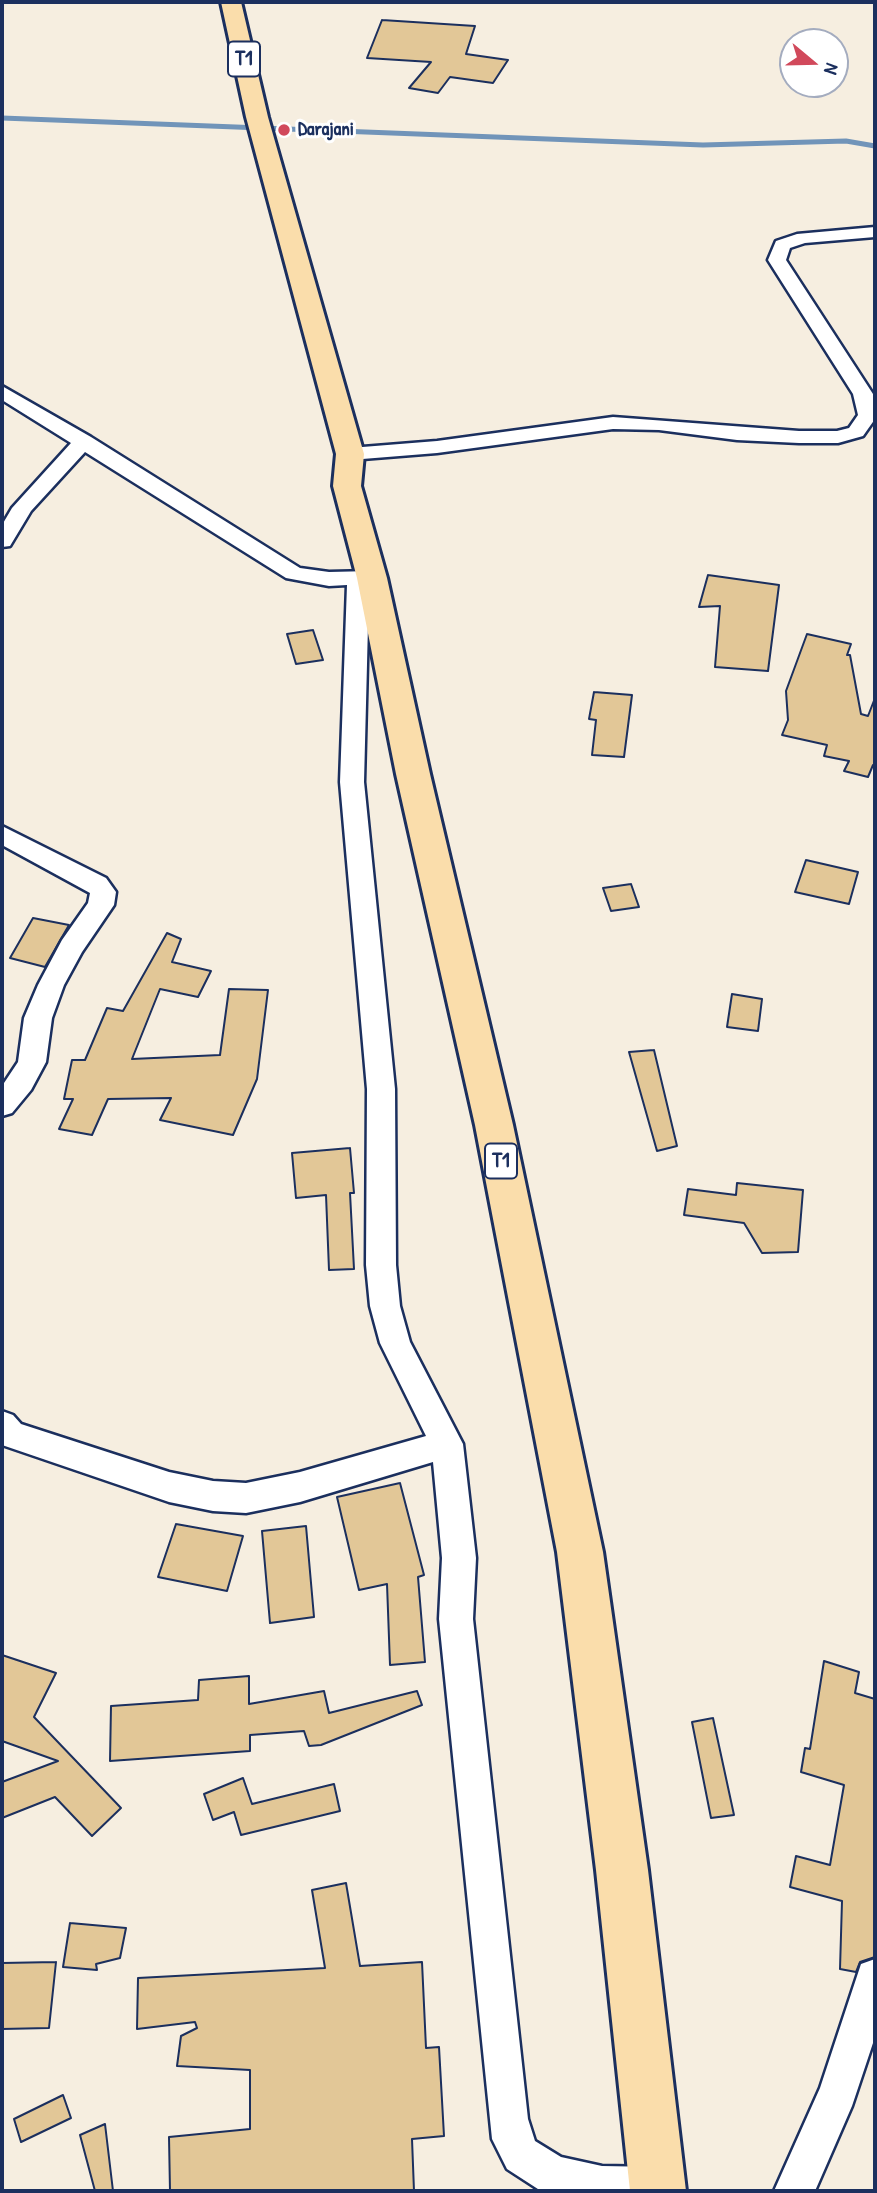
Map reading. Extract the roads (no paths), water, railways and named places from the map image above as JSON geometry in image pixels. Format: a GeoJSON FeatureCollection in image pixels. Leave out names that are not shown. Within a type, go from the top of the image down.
{"type":"FeatureCollection","features":[{"type":"Feature","properties":{"kind":"highway","name":"T1"},"geometry":{"type":"LineString","coordinates":[[231,2],[262,132],[350,454],[348,486],[365,579],[494,1125],[580,1552],[622,1870],[658,2189]]}},
{"type":"Feature","properties":{"kind":"street"},"geometry":{"type":"LineString","coordinates":[[350,454],[437,447],[613,423],[659,424],[737,434],[799,437],[838,437],[856,432],[868,415],[863,394],[777,260],[782,245],[803,238],[875,232]]}},
{"type":"Feature","properties":{"kind":"street"},"geometry":{"type":"LineString","coordinates":[[2,392],[294,573],[308,578],[365,579],[352,782],[381,1089],[381,1265],[385,1306],[395,1343],[447,1444],[458,1559],[456,1619],[512,2139],[521,2155],[553,2176],[602,2186],[658,2189]]}},
{"type":"Feature","properties":{"kind":"street"},"geometry":{"type":"LineString","coordinates":[[2,541],[23,508],[83,441]]}},
{"type":"Feature","properties":{"kind":"street"},"geometry":{"type":"LineString","coordinates":[[2,834],[97,884],[103,892],[101,905],[71,947],[51,985],[38,1018],[32,1062],[21,1083],[2,1105]]}},
{"type":"Feature","properties":{"kind":"street"},"geometry":{"type":"LineString","coordinates":[[2,1426],[10,1434],[169,1487],[213,1496],[246,1498],[300,1487],[447,1444]]}},
{"type":"Feature","properties":{"kind":"street"},"geometry":{"type":"LineString","coordinates":[[794,2191],[838,2092],[875,1978]]}},
{"type":"Feature","properties":{"kind":"waterway"},"geometry":{"type":"LineString","coordinates":[[2,118],[703,145],[846,141],[875,146]]}},
{"type":"Feature","properties":{"kind":"place","name":"Darajani"},"geometry":{"type":"Point","coordinates":[284,130]}}]}
